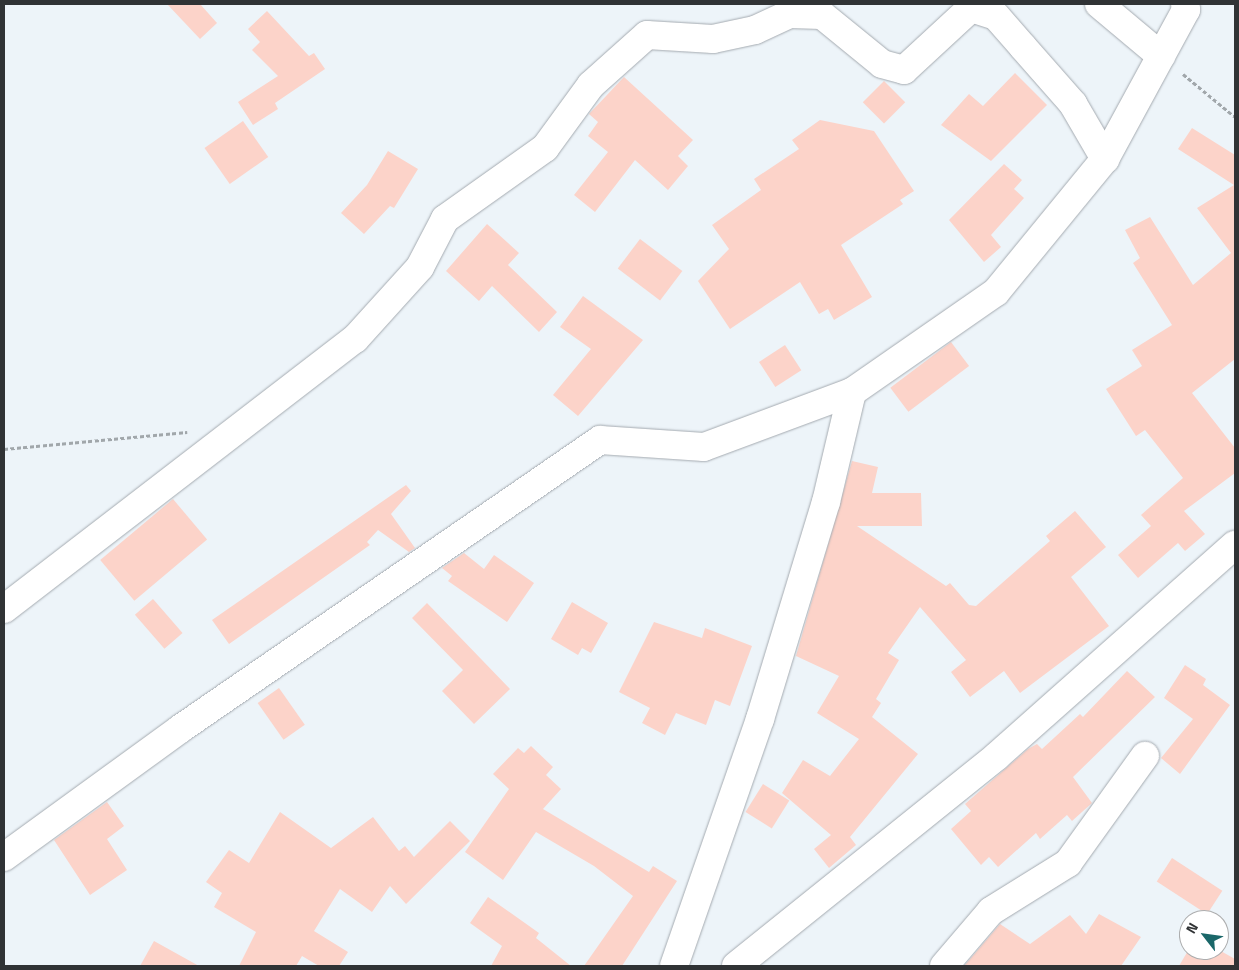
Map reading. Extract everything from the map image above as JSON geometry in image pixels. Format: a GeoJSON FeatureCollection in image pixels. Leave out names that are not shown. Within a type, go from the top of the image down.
{"type":"FeatureCollection","features":[{"type":"Feature","properties":{"kind":"street"},"geometry":{"type":"LineString","coordinates":[[1099,4],[1161,56]]}},
{"type":"Feature","properties":{"kind":"street"},"geometry":{"type":"LineString","coordinates":[[4,857],[180,729],[600,440],[704,447],[852,392],[996,292],[1105,159],[1186,10],[1185,4]]}},
{"type":"Feature","properties":{"kind":"street"},"geometry":{"type":"LineString","coordinates":[[4,609],[355,339],[420,267],[445,219],[545,148],[591,85],[647,35],[713,39],[755,30],[790,14],[822,15],[882,64],[904,70],[971,8],[996,16],[1073,104],[1105,159]]}},
{"type":"Feature","properties":{"kind":"street"},"geometry":{"type":"LineString","coordinates":[[674,966],[760,719],[826,502],[852,392]]}},
{"type":"Feature","properties":{"kind":"street"},"geometry":{"type":"LineString","coordinates":[[736,966],[997,756],[1235,545]]}},
{"type":"Feature","properties":{"kind":"street"},"geometry":{"type":"LineString","coordinates":[[944,966],[991,911],[1068,863],[1146,756]]}},
{"type":"Feature","properties":{"kind":"path"},"geometry":{"type":"LineString","coordinates":[[1161,56],[1235,117]]}},
{"type":"Feature","properties":{"kind":"path"},"geometry":{"type":"LineString","coordinates":[[4,450],[192,432]]}},
{"type":"Feature","properties":{"kind":"building"},"geometry":{"type":"Polygon","coordinates":[[[167,4],[200,4],[217,23],[200,39],[167,4]]]}},
{"type":"Feature","properties":{"kind":"building"},"geometry":{"type":"Polygon","coordinates":[[[267,11],[309,56],[314,53],[325,69],[275,103],[278,109],[253,125],[238,102],[278,76],[252,50],[260,42],[248,29],[267,11]]]}},
{"type":"Feature","properties":{"kind":"building"},"geometry":{"type":"Polygon","coordinates":[[[1015,73],[1047,105],[991,161],[941,125],[969,94],[983,106],[1015,73]]]}},
{"type":"Feature","properties":{"kind":"building"},"geometry":{"type":"Polygon","coordinates":[[[624,77],[693,140],[678,156],[688,166],[668,190],[635,160],[595,212],[574,195],[608,152],[588,136],[598,122],[589,114],[624,77]]]}},
{"type":"Feature","properties":{"kind":"building"},"geometry":{"type":"Polygon","coordinates":[[[884,81],[905,102],[884,123],[863,102],[884,81]]]}},
{"type":"Feature","properties":{"kind":"building"},"geometry":{"type":"Polygon","coordinates":[[[820,120],[874,131],[914,191],[900,200],[903,204],[841,245],[872,297],[834,320],[828,309],[819,314],[800,282],[730,329],[698,281],[729,249],[712,225],[761,190],[754,179],[799,149],[792,140],[820,120]]]}},
{"type":"Feature","properties":{"kind":"building"},"geometry":{"type":"Polygon","coordinates":[[[243,121],[268,157],[230,184],[204,148],[243,121]]]}},
{"type":"Feature","properties":{"kind":"building"},"geometry":{"type":"Polygon","coordinates":[[[1192,128],[1235,155],[1235,359],[1192,393],[1235,448],[1235,473],[1184,511],[1205,534],[1185,551],[1178,543],[1138,578],[1118,555],[1151,526],[1141,515],[1183,478],[1145,430],[1136,436],[1106,389],[1142,366],[1132,350],[1172,325],[1133,263],[1140,258],[1125,230],[1150,217],[1193,285],[1231,253],[1197,208],[1234,185],[1178,149],[1192,128]]]}},
{"type":"Feature","properties":{"kind":"building"},"geometry":{"type":"Polygon","coordinates":[[[388,151],[418,169],[394,208],[390,206],[364,234],[341,213],[367,185],[388,151]]]}},
{"type":"Feature","properties":{"kind":"building"},"geometry":{"type":"Polygon","coordinates":[[[1004,164],[1022,180],[1014,189],[1024,198],[991,235],[1001,247],[984,262],[949,220],[1004,164]]]}},
{"type":"Feature","properties":{"kind":"building"},"geometry":{"type":"Polygon","coordinates":[[[487,224],[519,253],[508,265],[557,312],[539,332],[492,286],[479,301],[446,271],[487,224]]]}},
{"type":"Feature","properties":{"kind":"building"},"geometry":{"type":"Polygon","coordinates":[[[640,239],[682,271],[660,300],[618,269],[640,239]]]}},
{"type":"Feature","properties":{"kind":"building"},"geometry":{"type":"Polygon","coordinates":[[[583,296],[643,340],[578,416],[553,395],[591,349],[560,327],[583,296]]]}},
{"type":"Feature","properties":{"kind":"building"},"geometry":{"type":"Polygon","coordinates":[[[951,342],[969,366],[908,412],[890,388],[951,342]]]}},
{"type":"Feature","properties":{"kind":"building"},"geometry":{"type":"Polygon","coordinates":[[[785,345],[801,370],[775,387],[759,362],[785,345]]]}},
{"type":"Feature","properties":{"kind":"building"},"geometry":{"type":"Polygon","coordinates":[[[852,461],[878,467],[872,493],[921,493],[922,526],[857,526],[946,586],[950,583],[969,605],[976,606],[1050,541],[1046,536],[1075,511],[1106,547],[1071,577],[1109,626],[1020,693],[1004,671],[970,697],[951,672],[966,660],[920,607],[888,653],[899,660],[876,699],[881,703],[872,717],[918,754],[850,837],[856,845],[829,868],[814,849],[831,835],[782,793],[803,760],[830,776],[859,739],[817,713],[839,676],[796,656],[852,461]]]}},
{"type":"Feature","properties":{"kind":"building"},"geometry":{"type":"Polygon","coordinates":[[[406,485],[411,491],[391,514],[415,548],[409,552],[378,530],[367,542],[370,545],[229,644],[212,620],[406,485]]]}},
{"type":"Feature","properties":{"kind":"building"},"geometry":{"type":"Polygon","coordinates":[[[173,499],[207,540],[134,601],[100,560],[173,499]]]}},
{"type":"Feature","properties":{"kind":"building"},"geometry":{"type":"Polygon","coordinates":[[[464,553],[484,569],[494,555],[534,583],[507,622],[448,581],[452,576],[442,568],[464,553]]]}},
{"type":"Feature","properties":{"kind":"building"},"geometry":{"type":"Polygon","coordinates":[[[153,599],[183,633],[164,649],[135,615],[153,599]]]}},
{"type":"Feature","properties":{"kind":"building"},"geometry":{"type":"Polygon","coordinates":[[[572,602],[608,623],[591,653],[582,648],[578,655],[551,639],[572,602]]]}},
{"type":"Feature","properties":{"kind":"building"},"geometry":{"type":"Polygon","coordinates":[[[427,603],[510,689],[474,724],[442,691],[463,670],[412,618],[427,603]]]}},
{"type":"Feature","properties":{"kind":"building"},"geometry":{"type":"Polygon","coordinates":[[[654,622],[702,638],[705,628],[752,646],[730,706],[715,700],[706,725],[676,713],[665,735],[642,723],[650,708],[619,692],[654,622]]]}},
{"type":"Feature","properties":{"kind":"building"},"geometry":{"type":"Polygon","coordinates":[[[1185,665],[1206,679],[1203,685],[1230,705],[1180,774],[1161,758],[1193,719],[1164,698],[1185,665]]]}},
{"type":"Feature","properties":{"kind":"building"},"geometry":{"type":"Polygon","coordinates":[[[1127,671],[1155,697],[1073,777],[1092,803],[1072,821],[1067,815],[1040,839],[1036,833],[998,867],[989,857],[981,865],[951,829],[971,811],[965,804],[1028,749],[1037,744],[1042,749],[1080,714],[1083,717],[1127,671]]]}},
{"type":"Feature","properties":{"kind":"building"},"geometry":{"type":"Polygon","coordinates":[[[279,688],[305,725],[284,740],[258,703],[279,688]]]}},
{"type":"Feature","properties":{"kind":"building"},"geometry":{"type":"Polygon","coordinates":[[[531,746],[553,767],[546,775],[561,789],[543,809],[649,872],[653,866],[677,881],[622,966],[584,966],[633,896],[594,866],[536,832],[503,880],[465,852],[509,789],[493,774],[518,748],[524,753],[531,746]]]}},
{"type":"Feature","properties":{"kind":"building"},"geometry":{"type":"Polygon","coordinates":[[[763,784],[789,800],[772,828],[746,812],[763,784]]]}},
{"type":"Feature","properties":{"kind":"building"},"geometry":{"type":"Polygon","coordinates":[[[107,802],[124,826],[107,839],[127,870],[90,895],[54,840],[107,802]]]}},
{"type":"Feature","properties":{"kind":"building"},"geometry":{"type":"Polygon","coordinates":[[[280,812],[331,848],[373,817],[399,851],[405,846],[414,857],[450,821],[470,841],[406,904],[390,886],[372,912],[340,889],[314,931],[348,952],[339,966],[319,966],[302,956],[296,966],[239,966],[256,932],[214,907],[222,893],[206,882],[229,850],[249,863],[280,812]]]}},
{"type":"Feature","properties":{"kind":"building"},"geometry":{"type":"Polygon","coordinates":[[[1172,858],[1222,891],[1210,910],[1201,910],[1157,881],[1172,858]]]}},
{"type":"Feature","properties":{"kind":"building"},"geometry":{"type":"Polygon","coordinates":[[[488,897],[539,933],[536,938],[571,966],[491,966],[502,946],[470,923],[488,897]]]}},
{"type":"Feature","properties":{"kind":"building"},"geometry":{"type":"Polygon","coordinates":[[[1099,914],[1141,937],[1121,966],[964,966],[1000,924],[1030,944],[1070,915],[1086,934],[1099,914]]]}},
{"type":"Feature","properties":{"kind":"building"},"geometry":{"type":"Polygon","coordinates":[[[154,941],[199,966],[140,966],[154,941]]]}},
{"type":"Feature","properties":{"kind":"building"},"geometry":{"type":"Polygon","coordinates":[[[1229,956],[1235,959],[1235,966],[1179,966],[1183,960],[1229,960],[1229,956]]]}}]}
